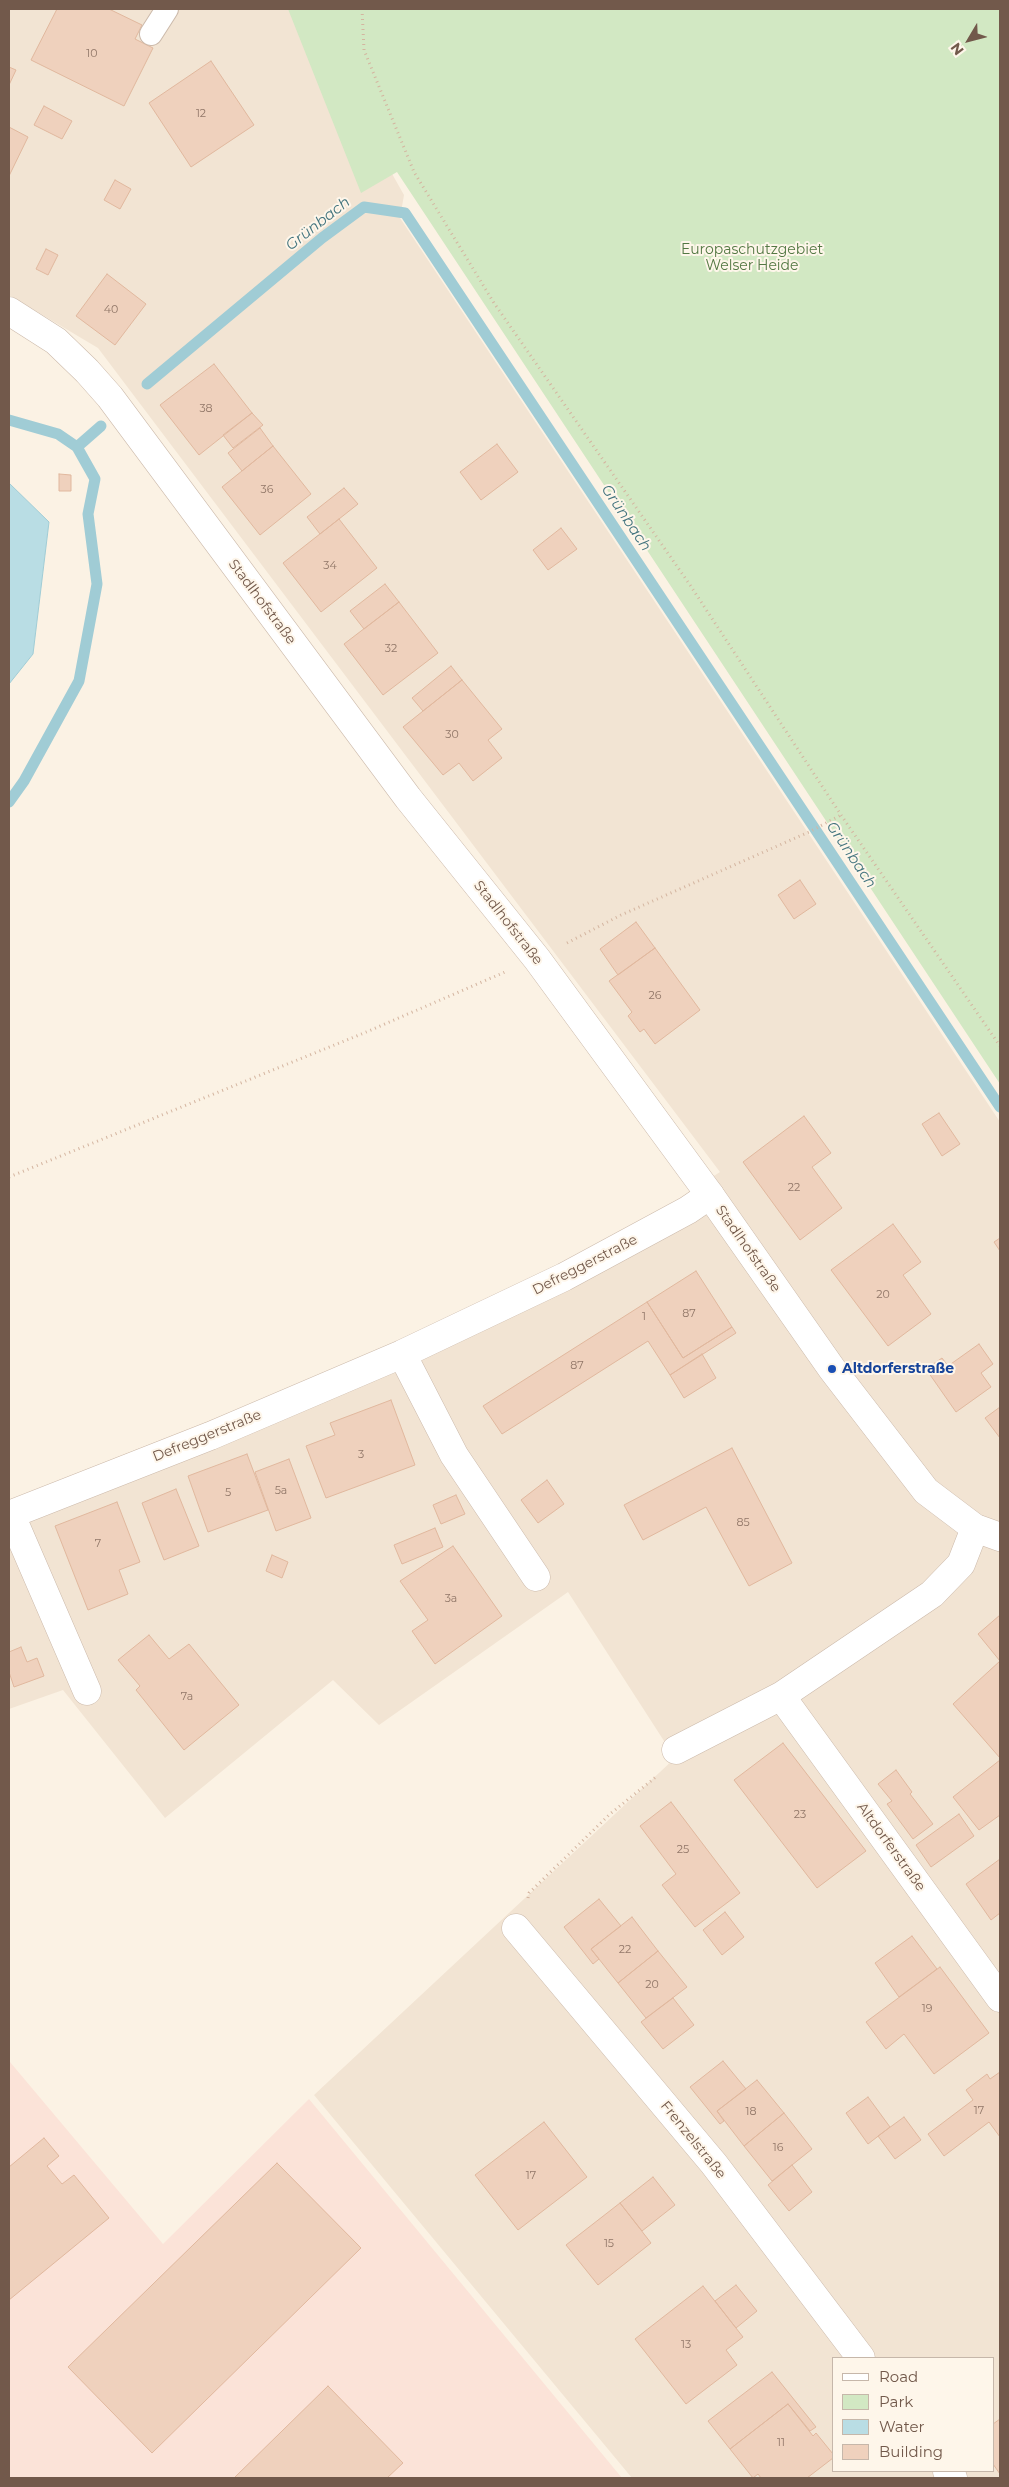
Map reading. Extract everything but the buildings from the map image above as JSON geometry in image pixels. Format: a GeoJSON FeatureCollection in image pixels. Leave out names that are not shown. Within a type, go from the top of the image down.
{"type":"FeatureCollection","features":[{"type":"Feature","properties":{"kind":"street","name":"Stadlhofstraße"},"geometry":{"type":"LineString","coordinates":[[9,311],[56,341],[110,397],[408,798],[536,959],[710,1195],[832,1369],[926,1492],[975,1528],[1000,1538]]}},
{"type":"Feature","properties":{"kind":"street","name":"Defreggerstraße"},"geometry":{"type":"LineString","coordinates":[[87,1691],[10,1515],[210,1436],[402,1354],[564,1278],[688,1210],[710,1195]]}},
{"type":"Feature","properties":{"kind":"street"},"geometry":{"type":"LineString","coordinates":[[402,1354],[454,1455],[536,1577]]}},
{"type":"Feature","properties":{"kind":"street"},"geometry":{"type":"LineString","coordinates":[[676,1750],[781,1696],[932,1594],[961,1564],[975,1528]]}},
{"type":"Feature","properties":{"kind":"street","name":"Altdorferstraße"},"geometry":{"type":"LineString","coordinates":[[781,1696],[1000,1998]]}},
{"type":"Feature","properties":{"kind":"street","name":"Frenzelstraße"},"geometry":{"type":"LineString","coordinates":[[516,1928],[714,2164],[860,2357]]}},
{"type":"Feature","properties":{"kind":"lane"},"geometry":{"type":"LineString","coordinates":[[151,34],[168,9]]}},
{"type":"Feature","properties":{"kind":"path"},"geometry":{"type":"LineString","coordinates":[[362,9],[364,50],[414,172],[494,303],[690,586],[842,815],[1000,1046]]}},
{"type":"Feature","properties":{"kind":"path"},"geometry":{"type":"LineString","coordinates":[[9,1178],[364,1033],[536,959],[621,915],[809,832],[842,815]]}},
{"type":"Feature","properties":{"kind":"path"},"geometry":{"type":"LineString","coordinates":[[516,1928],[529,1893],[610,1814],[670,1766],[676,1750]]}},
{"type":"Feature","properties":{"kind":"shaded area"},"geometry":{"type":"Polygon","coordinates":[[[9,9],[299,9],[404,195],[400,218],[1000,1122],[1000,2478],[632,2478],[314,2095],[675,1758],[568,1592],[379,1725],[333,1680],[165,1818],[63,1690],[9,1709],[9,1500],[415,1339],[603,1248],[720,1172],[98,348],[9,295],[9,9]]]}},
{"type":"Feature","properties":{"kind":"shaded area"},"geometry":{"type":"Polygon","coordinates":[[[10,2062],[163,2244],[309,2099],[622,2478],[9,2478],[10,2062]]]}},
{"type":"Feature","properties":{"kind":"green space","name":"Europaschutzgebiet Welser Heide"},"geometry":{"type":"Polygon","coordinates":[[[288,9],[1000,9],[1000,1084],[397,172],[361,193],[288,9]]]}},
{"type":"Feature","properties":{"kind":"water"},"geometry":{"type":"Polygon","coordinates":[[[9,483],[49,522],[33,654],[9,684],[9,483]]]}},
{"type":"Feature","properties":{"kind":"waterway","name":"Grünbach"},"geometry":{"type":"LineString","coordinates":[[147,384],[322,238],[364,207],[405,213],[1000,1107]]}},
{"type":"Feature","properties":{"kind":"waterway","name":"Grünbach"},"geometry":{"type":"LineString","coordinates":[[9,420],[58,434],[77,447],[101,426]]}},
{"type":"Feature","properties":{"kind":"waterway"},"geometry":{"type":"LineString","coordinates":[[9,802],[24,781],[79,681],[97,584],[88,514],[95,479],[77,447]]}},
{"type":"Feature","properties":{"kind":"place","name":"Altdorferstraße"},"geometry":{"type":"Point","coordinates":[832,1369]}}]}
